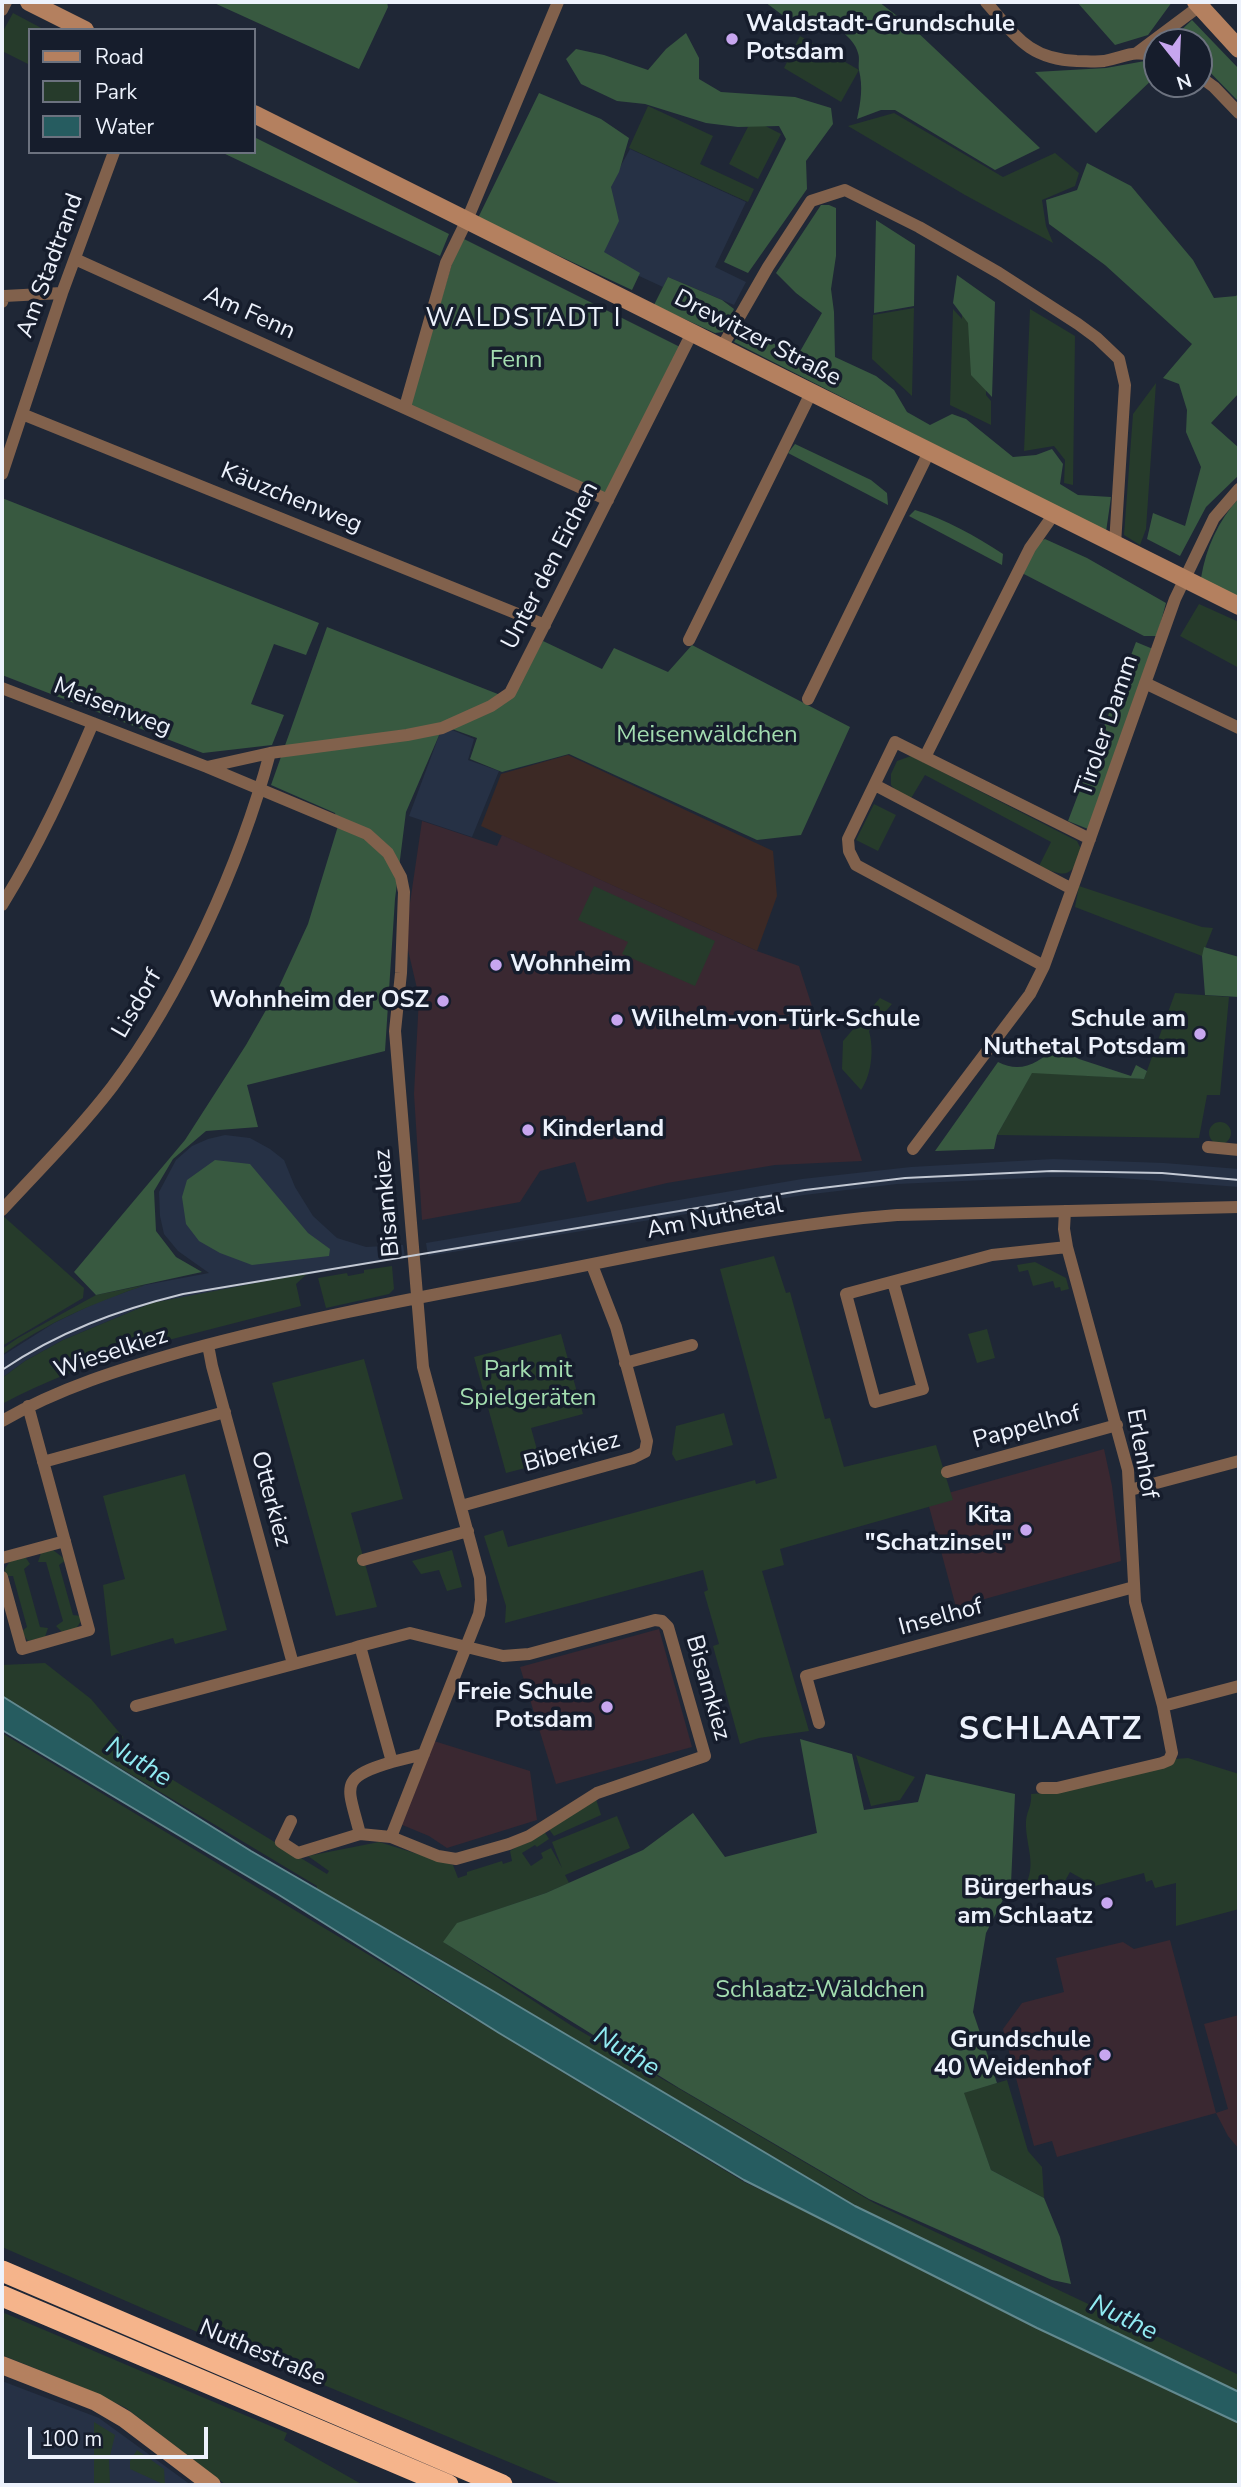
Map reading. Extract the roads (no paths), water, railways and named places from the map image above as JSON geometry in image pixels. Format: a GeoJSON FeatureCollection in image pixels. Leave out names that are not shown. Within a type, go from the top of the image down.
{"type":"FeatureCollection","features":[{"type":"Feature","properties":{"kind":"highway","name":"Nuthestraße"},"geometry":{"type":"LineString","coordinates":[[2,2271],[502,2485]]}},
{"type":"Feature","properties":{"kind":"highway","name":"Nuthestraße"},"geometry":{"type":"LineString","coordinates":[[2,2296],[448,2485]]}},
{"type":"Feature","properties":{"kind":"street"},"geometry":{"type":"LineString","coordinates":[[2,10],[6,2]]}},
{"type":"Feature","properties":{"kind":"street"},"geometry":{"type":"LineString","coordinates":[[29,2],[81,28]]}},
{"type":"Feature","properties":{"kind":"street"},"geometry":{"type":"LineString","coordinates":[[405,407],[446,263],[467,220],[558,2]]}},
{"type":"Feature","properties":{"kind":"street"},"geometry":{"type":"LineString","coordinates":[[986,2],[1017,37],[1039,55],[1060,60],[1102,61],[1138,52],[1200,3],[1239,49]]}},
{"type":"Feature","properties":{"kind":"street"},"geometry":{"type":"LineString","coordinates":[[1138,52],[1143,53]]}},
{"type":"Feature","properties":{"kind":"street"},"geometry":{"type":"LineString","coordinates":[[1213,86],[1239,113]]}},
{"type":"Feature","properties":{"kind":"street","name":"Drewitzer Straße"},"geometry":{"type":"LineString","coordinates":[[256,115],[1239,606]]}},
{"type":"Feature","properties":{"kind":"street","name":"Am Stadtrand"},"geometry":{"type":"LineString","coordinates":[[2,474],[62,293],[113,154]]}},
{"type":"Feature","properties":{"kind":"street"},"geometry":{"type":"LineString","coordinates":[[722,348],[768,267],[811,201],[845,190],[919,227],[999,273],[1097,338],[1119,359],[1125,384],[1115,544]]}},
{"type":"Feature","properties":{"kind":"street","name":"Am Fenn"},"geometry":{"type":"LineString","coordinates":[[75,259],[608,500]]}},
{"type":"Feature","properties":{"kind":"street"},"geometry":{"type":"LineString","coordinates":[[2,302],[4,296],[62,293]]}},
{"type":"Feature","properties":{"kind":"street","name":"Unter den Eichen"},"geometry":{"type":"LineString","coordinates":[[270,753],[380,739],[454,723],[491,706],[510,693],[692,333]]}},
{"type":"Feature","properties":{"kind":"street"},"geometry":{"type":"LineString","coordinates":[[689,639],[811,393]]}},
{"type":"Feature","properties":{"kind":"street","name":"Käuzchenweg"},"geometry":{"type":"LineString","coordinates":[[22,414],[545,625]]}},
{"type":"Feature","properties":{"kind":"street"},"geometry":{"type":"LineString","coordinates":[[808,699],[929,452]]}},
{"type":"Feature","properties":{"kind":"street","name":"Tiroler Damm"},"geometry":{"type":"LineString","coordinates":[[913,1149],[1030,994],[1073,889],[1175,599],[1214,518],[1239,488]]}},
{"type":"Feature","properties":{"kind":"street"},"geometry":{"type":"LineString","coordinates":[[925,757],[1030,548],[1054,514]]}},
{"type":"Feature","properties":{"kind":"street"},"geometry":{"type":"LineString","coordinates":[[1145,684],[1239,729]]}},
{"type":"Feature","properties":{"kind":"street","name":"Meisenweg"},"geometry":{"type":"LineString","coordinates":[[2,688],[207,767],[368,834],[388,853],[401,877],[404,908]]}},
{"type":"Feature","properties":{"kind":"street"},"geometry":{"type":"LineString","coordinates":[[2,905],[62,796],[93,723]]}},
{"type":"Feature","properties":{"kind":"street"},"geometry":{"type":"LineString","coordinates":[[1044,965],[856,865],[849,851],[848,839],[895,742],[1090,839]]}},
{"type":"Feature","properties":{"kind":"street"},"geometry":{"type":"LineString","coordinates":[[207,767],[270,753],[260,789]]}},
{"type":"Feature","properties":{"kind":"street"},"geometry":{"type":"LineString","coordinates":[[875,785],[1073,889]]}},
{"type":"Feature","properties":{"kind":"street","name":"Lisdorf"},"geometry":{"type":"LineString","coordinates":[[2,1210],[111,1088],[152,1028],[217,903],[260,789]]}},
{"type":"Feature","properties":{"kind":"street","name":"Bisamkiez"},"geometry":{"type":"LineString","coordinates":[[391,1837],[479,1614],[481,1600],[481,1578],[423,1367],[396,1031],[404,908]]}},
{"type":"Feature","properties":{"kind":"street"},"geometry":{"type":"LineString","coordinates":[[1208,1147],[1239,1150]]}},
{"type":"Feature","properties":{"kind":"street","name":"Am Nuthetal"},"geometry":{"type":"LineString","coordinates":[[208,1345],[323,1316],[748,1233],[848,1219],[897,1215],[1239,1207]]}},
{"type":"Feature","properties":{"kind":"street","name":"Erlenhof"},"geometry":{"type":"LineString","coordinates":[[1042,1788],[1162,1763],[1169,1760],[1172,1746],[1135,1602],[1128,1470],[1067,1247],[1065,1211]]}},
{"type":"Feature","properties":{"kind":"street"},"geometry":{"type":"LineString","coordinates":[[893,1282],[923,1389],[875,1402],[846,1294],[992,1255],[1067,1247]]}},
{"type":"Feature","properties":{"kind":"street","name":"Biberkiez"},"geometry":{"type":"LineString","coordinates":[[461,1506],[633,1458],[645,1452],[648,1441],[616,1327],[592,1265]]}},
{"type":"Feature","properties":{"kind":"street","name":"Wieselkiez"},"geometry":{"type":"LineString","coordinates":[[2,1421],[28,1406],[111,1372],[208,1345]]}},
{"type":"Feature","properties":{"kind":"street","name":"Otterkiez"},"geometry":{"type":"LineString","coordinates":[[208,1345],[293,1664]]}},
{"type":"Feature","properties":{"kind":"street"},"geometry":{"type":"LineString","coordinates":[[625,1363],[692,1345]]}},
{"type":"Feature","properties":{"kind":"street"},"geometry":{"type":"LineString","coordinates":[[2,1577],[22,1649],[89,1630],[28,1406]]}},
{"type":"Feature","properties":{"kind":"street"},"geometry":{"type":"LineString","coordinates":[[43,1462],[225,1412]]}},
{"type":"Feature","properties":{"kind":"street","name":"Pappelhof"},"geometry":{"type":"LineString","coordinates":[[947,1472],[1117,1425]]}},
{"type":"Feature","properties":{"kind":"street"},"geometry":{"type":"LineString","coordinates":[[1130,1490],[1239,1461]]}},
{"type":"Feature","properties":{"kind":"street"},"geometry":{"type":"LineString","coordinates":[[363,1560],[468,1531]]}},
{"type":"Feature","properties":{"kind":"street"},"geometry":{"type":"LineString","coordinates":[[2,1558],[65,1541]]}},
{"type":"Feature","properties":{"kind":"street","name":"Inselhof"},"geometry":{"type":"LineString","coordinates":[[819,1723],[806,1676],[1134,1587]]}},
{"type":"Feature","properties":{"kind":"street","name":"Bisamkiez"},"geometry":{"type":"LineString","coordinates":[[291,1821],[281,1842],[299,1853],[360,1835],[391,1837],[438,1856],[456,1859],[529,1836],[597,1793],[705,1756],[668,1627],[662,1621],[655,1620],[529,1654],[503,1656],[466,1646]]}},
{"type":"Feature","properties":{"kind":"street"},"geometry":{"type":"LineString","coordinates":[[136,1706],[410,1633],[466,1646]]}},
{"type":"Feature","properties":{"kind":"street"},"geometry":{"type":"LineString","coordinates":[[360,1646],[392,1762]]}},
{"type":"Feature","properties":{"kind":"street"},"geometry":{"type":"LineString","coordinates":[[1163,1706],[1239,1686]]}},
{"type":"Feature","properties":{"kind":"street"},"geometry":{"type":"LineString","coordinates":[[1222,1691],[1239,1698]]}},
{"type":"Feature","properties":{"kind":"street"},"geometry":{"type":"LineString","coordinates":[[360,1835],[349,1790],[353,1778],[363,1771],[424,1754]]}},
{"type":"Feature","properties":{"kind":"street"},"geometry":{"type":"LineString","coordinates":[[2,2365],[96,2402],[125,2419],[212,2485]]}},
{"type":"Feature","properties":{"kind":"water"},"geometry":{"type":"Polygon","coordinates":[[[2,1696],[251,1851],[855,2206],[1239,2392],[1239,2423],[1037,2328],[744,2180],[499,2033],[279,1895],[2,1730],[2,1696]]]}},
{"type":"Feature","properties":{"kind":"tram line"},"geometry":{"type":"LineString","coordinates":[[2,1370],[67,1333],[135,1307],[183,1294],[805,1190],[905,1178],[1052,1171],[1162,1173],[1239,1180]]}},
{"type":"Feature","properties":{"kind":"place","name":"Waldstadt-Grundschule Potsdam"},"geometry":{"type":"Point","coordinates":[732,39]}},
{"type":"Feature","properties":{"kind":"place","name":"Wohnheim"},"geometry":{"type":"Point","coordinates":[496,965]}},
{"type":"Feature","properties":{"kind":"place","name":"Wohnheim der OSZ"},"geometry":{"type":"Point","coordinates":[443,1001]}},
{"type":"Feature","properties":{"kind":"place","name":"Wilhelm-von-Türk-Schule"},"geometry":{"type":"Point","coordinates":[617,1020]}},
{"type":"Feature","properties":{"kind":"place","name":"Schule am Nuthetal Potsdam"},"geometry":{"type":"Point","coordinates":[1200,1034]}},
{"type":"Feature","properties":{"kind":"place","name":"Kinderland"},"geometry":{"type":"Point","coordinates":[528,1130]}},
{"type":"Feature","properties":{"kind":"place","name":"Kita \"Schatzinsel\""},"geometry":{"type":"Point","coordinates":[1026,1530]}},
{"type":"Feature","properties":{"kind":"place","name":"Freie Schule Potsdam"},"geometry":{"type":"Point","coordinates":[607,1707]}},
{"type":"Feature","properties":{"kind":"place","name":"Bürgerhaus am Schlaatz"},"geometry":{"type":"Point","coordinates":[1107,1903]}},
{"type":"Feature","properties":{"kind":"place","name":"Grundschule 40 Weidenhof"},"geometry":{"type":"Point","coordinates":[1105,2055]}},
{"type":"Feature","properties":{"kind":"district","name":"WALDSTADT I"},"geometry":{"type":"Point","coordinates":[524,320]}},
{"type":"Feature","properties":{"kind":"district","name":"SCHLAATZ"},"geometry":{"type":"Point","coordinates":[1051,1731]}},
{"type":"Feature","properties":{"kind":"park label","name":"Fenn"},"geometry":{"type":"Point","coordinates":[516,361]}},
{"type":"Feature","properties":{"kind":"park label","name":"Meisenwäldchen"},"geometry":{"type":"Point","coordinates":[707,736]}},
{"type":"Feature","properties":{"kind":"park label","name":"Park mit Spielgeräten"},"geometry":{"type":"Point","coordinates":[528,1385]}},
{"type":"Feature","properties":{"kind":"park label","name":"Schlaatz-Wäldchen"},"geometry":{"type":"Point","coordinates":[820,1991]}},
{"type":"Feature","properties":{"kind":"water label","name":"Nuthe"},"geometry":{"type":"Point","coordinates":[138,1763]}},
{"type":"Feature","properties":{"kind":"water label","name":"Nuthe"},"geometry":{"type":"Point","coordinates":[626,2053]}},
{"type":"Feature","properties":{"kind":"water label","name":"Nuthe"},"geometry":{"type":"Point","coordinates":[1123,2319]}}]}
